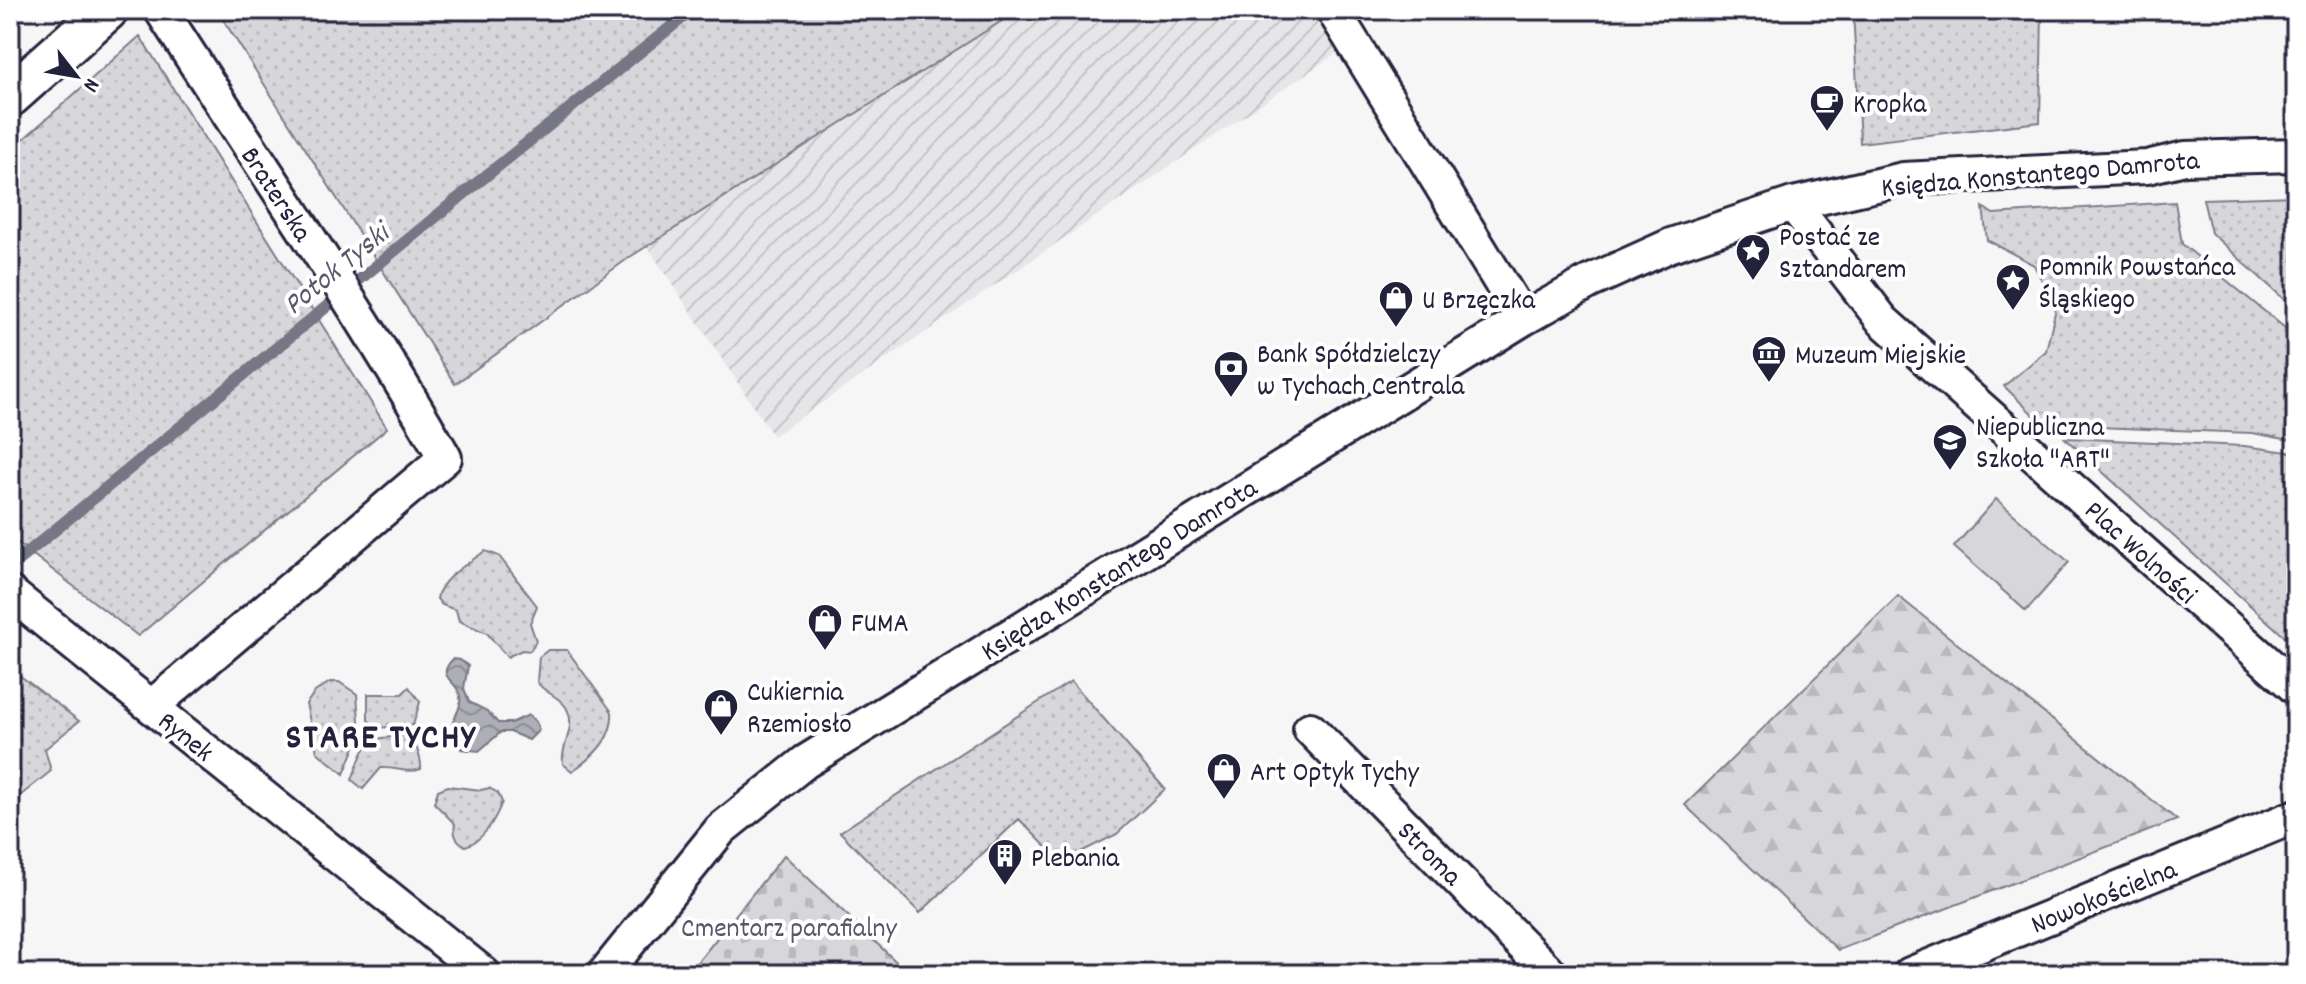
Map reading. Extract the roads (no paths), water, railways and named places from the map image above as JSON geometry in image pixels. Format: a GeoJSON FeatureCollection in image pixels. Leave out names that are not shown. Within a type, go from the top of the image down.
{"type":"FeatureCollection","features":[{"type":"Feature","properties":{"kind":"street"},"geometry":{"type":"LineString","coordinates":[[10,96],[107,10]]}},
{"type":"Feature","properties":{"kind":"street","name":"Braterska"},"geometry":{"type":"LineString","coordinates":[[161,10],[366,324],[445,458]]}},
{"type":"Feature","properties":{"kind":"street"},"geometry":{"type":"LineString","coordinates":[[1333,10],[1523,319]]}},
{"type":"Feature","properties":{"kind":"street","name":"Księdza Konstantego Damrota"},"geometry":{"type":"LineString","coordinates":[[604,974],[721,829],[805,762],[1523,319],[1589,282],[1671,245],[1793,204],[1903,179],[2147,167],[2185,158],[2296,155]]}},
{"type":"Feature","properties":{"kind":"street","name":"Plac Wolności"},"geometry":{"type":"LineString","coordinates":[[1793,204],[1883,321],[2296,688]]}},
{"type":"Feature","properties":{"kind":"street","name":"Rynek"},"geometry":{"type":"LineString","coordinates":[[445,458],[152,706],[484,974]]}},
{"type":"Feature","properties":{"kind":"street"},"geometry":{"type":"LineString","coordinates":[[15,597],[152,706]]}},
{"type":"Feature","properties":{"kind":"street","name":"Stroma"},"geometry":{"type":"LineString","coordinates":[[1310,729],[1551,974]]}},
{"type":"Feature","properties":{"kind":"street","name":"Nowokościelna"},"geometry":{"type":"LineString","coordinates":[[1910,974],[2296,816]]}},
{"type":"Feature","properties":{"kind":"water"},"geometry":{"type":"Polygon","coordinates":[[[453,659],[468,666],[464,688],[469,702],[487,711],[498,723],[511,723],[529,715],[539,730],[529,740],[510,732],[501,732],[479,751],[461,749],[454,740],[451,727],[460,696],[446,675],[453,659]]]}},
{"type":"Feature","properties":{"kind":"waterway","name":"Potok Tyski"},"geometry":{"type":"LineString","coordinates":[[10,567],[692,10]]}},
{"type":"Feature","properties":{"kind":"place","name":"Kropka"},"geometry":{"type":"Point","coordinates":[1827,133]}},
{"type":"Feature","properties":{"kind":"place","name":"Postać ze Sztandarem"},"geometry":{"type":"Point","coordinates":[1753,282]}},
{"type":"Feature","properties":{"kind":"place","name":"Pomnik Powstańca Śląskiego"},"geometry":{"type":"Point","coordinates":[2013,312]}},
{"type":"Feature","properties":{"kind":"place","name":"U Brzęczka"},"geometry":{"type":"Point","coordinates":[1396,329]}},
{"type":"Feature","properties":{"kind":"place","name":"Muzeum Miejskie"},"geometry":{"type":"Point","coordinates":[1769,384]}},
{"type":"Feature","properties":{"kind":"place","name":"Bank Spółdzielczy w Tychach Centrala"},"geometry":{"type":"Point","coordinates":[1231,399]}},
{"type":"Feature","properties":{"kind":"place","name":"Niepubliczna Szkoła \"ART\""},"geometry":{"type":"Point","coordinates":[1950,472]}},
{"type":"Feature","properties":{"kind":"place","name":"FUMA"},"geometry":{"type":"Point","coordinates":[825,652]}},
{"type":"Feature","properties":{"kind":"place","name":"Cukiernia Rzemiosło"},"geometry":{"type":"Point","coordinates":[721,737]}},
{"type":"Feature","properties":{"kind":"place","name":"Art Optyk Tychy"},"geometry":{"type":"Point","coordinates":[1224,801]}},
{"type":"Feature","properties":{"kind":"place","name":"Plebania"},"geometry":{"type":"Point","coordinates":[1005,887]}},
{"type":"Feature","properties":{"kind":"district","name":"STARE TYCHY"},"geometry":{"type":"Point","coordinates":[381,734]}},
{"type":"Feature","properties":{"kind":"park label","name":"Cmentarz parafialny"},"geometry":{"type":"Point","coordinates":[789,926]}}]}
